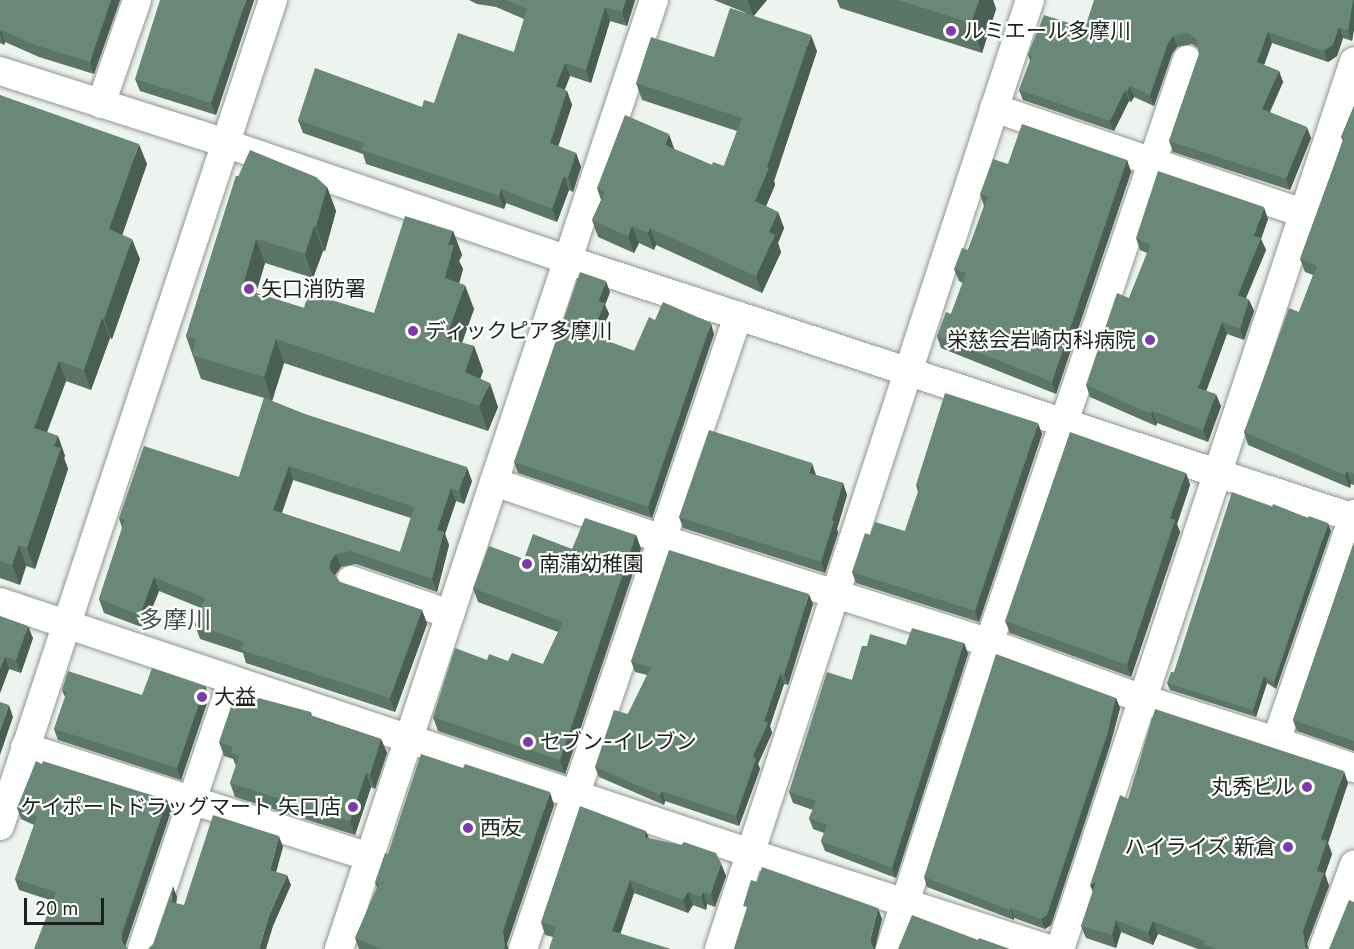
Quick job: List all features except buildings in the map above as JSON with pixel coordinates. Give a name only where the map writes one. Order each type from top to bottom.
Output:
[{"type":"street","points":[[101,104],[137,0]]},
{"type":"street","points":[[0,826],[273,0]]},
{"type":"street","points":[[339,949],[654,0]]},
{"type":"street","points":[[719,949],[1030,0]]},
{"type":"street","points":[[890,949],[989,643],[1187,60]]},
{"type":"street","points":[[1060,949],[1354,61]]},
{"type":"street","points":[[0,71],[224,143],[1064,425],[1354,517],[1276,741]]},
{"type":"street","points":[[994,108],[1303,213]]},
{"type":"street","points":[[523,949],[738,316]]},
{"type":"street","points":[[494,482],[662,539],[989,643],[1143,699],[1354,768]]},
{"type":"street","points":[[351,580],[450,614]]},
{"type":"street","points":[[0,602],[750,853],[1048,949]]},
{"type":"street","points":[[142,949],[232,681]]},
{"type":"street","points":[[25,747],[369,857]]},
{"type":"street","points":[[1323,949],[1354,865]]},
{"type":"place","name":"ルミエール多摩川","points":[[951,31]]},
{"type":"place","name":"矢口消防署","points":[[249,289]]},
{"type":"place","name":"ディックピア多摩川","points":[[413,331]]},
{"type":"place","name":"栄慈会岩崎内科病院","points":[[1150,340]]},
{"type":"place","name":"南蒲幼稚園","points":[[527,564]]},
{"type":"place","name":"大益","points":[[202,697]]},
{"type":"place","name":"セブン-イレブン","points":[[528,742]]},
{"type":"place","name":"丸秀ビル","points":[[1307,787]]},
{"type":"place","name":"ケイポートドラッグマート 矢口店","points":[[353,807]]},
{"type":"place","name":"西友","points":[[468,828]]},
{"type":"place","name":"ハイライズ 新倉","points":[[1288,847]]},
{"type":"district","name":"多摩川","points":[[175,620]]}]
